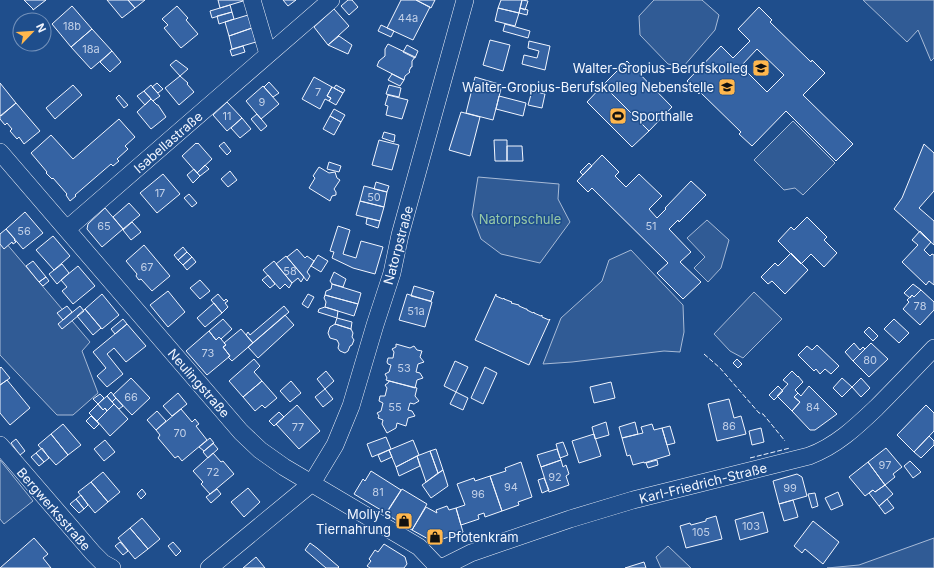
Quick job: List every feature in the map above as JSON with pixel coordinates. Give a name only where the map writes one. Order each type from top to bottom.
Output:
[{"type":"street","points":[[252,0],[268,54]]},
{"type":"street","name":"Isabellastraße","points":[[67,229],[331,0]]},
{"type":"street","name":"Natorpstraße","points":[[312,483],[335,445],[351,406],[392,273],[400,235],[465,0]]},
{"type":"street","name":"Neulingstraße","points":[[0,152],[241,432],[263,453],[419,547],[440,568]]},
{"type":"street","name":"Karl-Friedrich-Straße","points":[[440,568],[471,553],[570,519],[633,500],[809,456],[823,451],[855,428],[934,348]]},
{"type":"street","name":"Bergwerksstraße","points":[[0,445],[100,561],[112,568]]},
{"type":"street","points":[[209,568],[312,483]]},
{"type":"shaded area","points":[[654,0],[702,0],[719,15],[715,30],[683,67],[668,64],[640,35],[639,16]]},
{"type":"shaded area","points":[[863,0],[934,0],[934,58],[931,61],[918,30],[907,42]]},
{"type":"shaded area","points":[[793,121],[835,163],[803,195],[795,188],[784,190],[754,160]]},
{"type":"shaded area","name":"Natorpschule","points":[[478,177],[559,184],[558,199],[570,222],[540,263],[501,254],[481,239],[472,215]]},
{"type":"shaded area","points":[[707,220],[729,240],[721,268],[708,282],[694,268],[705,257],[687,238]]},
{"type":"shaded area","points":[[0,236],[90,342],[82,351],[98,393],[73,415],[57,415],[0,355]]},
{"type":"shaded area","points":[[631,250],[683,305],[684,332],[680,352],[664,351],[543,364],[561,318],[602,281],[609,260]]},
{"type":"shaded area","points":[[754,292],[782,319],[743,358],[730,351],[714,334]]},
{"type":"shaded area","points":[[0,460],[33,501],[4,524],[0,519]]},
{"type":"shaded area","points":[[934,538],[934,568],[827,568],[859,565]]},
{"type":"shaded area","points":[[668,546],[691,568],[661,568],[656,557]]},
{"type":"building","points":[[24,0],[46,0],[33,10]]},
{"type":"building","points":[[107,0],[128,0],[135,8],[122,18]]},
{"type":"building","points":[[128,0],[145,0],[135,8]]},
{"type":"building","points":[[218,0],[243,0],[243,1],[220,8]]},
{"type":"building","points":[[283,0],[296,0],[288,6]]},
{"type":"building","points":[[348,0],[352,0],[358,7],[349,15],[341,6]]},
{"type":"building","points":[[401,0],[416,0],[430,7],[413,40],[387,28]]},
{"type":"building","points":[[416,0],[435,0],[431,8]]},
{"type":"building","points":[[501,0],[522,0],[519,13],[498,8]]},
{"type":"building","points":[[522,0],[528,1],[525,10],[520,8]]},
{"type":"building","points":[[230,5],[232,12],[212,18],[210,11]]},
{"type":"building","points":[[72,6],[92,29],[71,47],[52,24]]},
{"type":"building","points":[[177,6],[188,18],[186,20],[198,34],[181,48],[164,28],[168,25],[162,19]]},
{"type":"building","name":"Walter-Gropius-Berufskolleg Nebenstelle","points":[[759,7],[772,20],[770,22],[811,62],[812,60],[825,73],[803,95],[853,144],[836,161],[786,111],[752,146],[739,134],[741,132],[700,92],[699,94],[687,81],[721,46],[733,58],[750,41],[738,29]],"holes":[[[757,49],[784,75],[767,92],[741,66]]]},
{"type":"building","points":[[498,8],[519,13],[515,26],[495,21]]},
{"type":"building","points":[[520,8],[528,10],[527,15],[519,13]]},
{"type":"building","points":[[334,9],[349,26],[328,45],[314,27]]},
{"type":"building","points":[[232,12],[234,19],[219,24],[217,16]]},
{"type":"building","points":[[248,15],[252,28],[229,36],[225,22]]},
{"type":"building","points":[[505,24],[530,31],[528,38],[503,31]]},
{"type":"building","points":[[381,25],[394,31],[391,37],[378,31]]},
{"type":"building","points":[[252,28],[256,42],[232,49],[229,36]]},
{"type":"building","points":[[92,29],[112,51],[91,69],[71,47]]},
{"type":"building","points":[[339,36],[352,45],[348,54],[328,45]]},
{"type":"building","points":[[490,40],[510,45],[503,71],[483,65]]},
{"type":"building","points":[[529,41],[550,46],[545,70],[522,64],[524,55],[537,58],[539,51],[528,48]]},
{"type":"building","points":[[388,44],[415,57],[412,61],[410,72],[405,76],[404,80],[377,66],[379,61],[385,56],[385,49]]},
{"type":"building","points":[[407,45],[418,51],[415,58],[403,52]]},
{"type":"building","points":[[243,46],[245,52],[232,56],[230,50]]},
{"type":"building","points":[[112,51],[121,62],[110,72],[100,62]]},
{"type":"building","points":[[176,60],[188,69],[180,76],[170,65]]},
{"type":"building","points":[[627,61],[672,107],[649,131],[603,85]]},
{"type":"building","points":[[392,74],[404,80],[400,86],[388,80]]},
{"type":"building","points":[[180,76],[188,83],[187,84],[194,92],[179,105],[165,88]]},
{"type":"building","points":[[314,77],[332,87],[327,96],[331,98],[329,101],[325,99],[320,109],[302,99]]},
{"type":"building","points":[[475,77],[502,85],[493,120],[466,113]]},
{"type":"building","points":[[269,82],[279,93],[273,97],[264,87]]},
{"type":"building","points":[[0,83],[16,103],[1,116],[0,115]]},
{"type":"building","points":[[157,83],[163,89],[158,93],[152,87]]},
{"type":"building","points":[[73,85],[82,95],[55,119],[46,108]]},
{"type":"building","points":[[151,85],[160,96],[153,101],[144,91]]},
{"type":"building","points":[[336,85],[345,90],[343,93],[334,88]]},
{"type":"building","points":[[389,85],[401,88],[399,97],[386,94]]},
{"type":"building","name":"Sporthalle","points":[[603,85],[649,131],[632,147],[587,102]]},
{"type":"building","points":[[263,86],[279,104],[261,119],[246,101]]},
{"type":"building","points":[[332,87],[343,93],[336,105],[329,101],[331,98],[327,96]]},
{"type":"building","points":[[144,91],[151,99],[145,105],[137,96]]},
{"type":"building","points":[[532,91],[545,94],[542,108],[528,105]]},
{"type":"building","points":[[119,95],[128,105],[124,108],[116,98]]},
{"type":"building","points":[[388,95],[408,100],[402,119],[386,115],[388,106],[385,105]]},
{"type":"building","points":[[499,96],[526,103],[523,116],[496,109]]},
{"type":"building","points":[[151,99],[158,105],[166,117],[151,129],[137,112]]},
{"type":"building","points":[[227,102],[242,118],[227,131],[213,115]]},
{"type":"building","points":[[16,103],[40,131],[24,144],[19,137],[17,139],[10,131],[12,129],[7,123],[5,125],[0,119],[0,116]]},
{"type":"building","points":[[334,109],[345,115],[341,122],[330,116]]},
{"type":"building","points":[[461,112],[480,117],[470,156],[449,150]]},
{"type":"building","points":[[257,114],[267,126],[261,131],[251,119]]},
{"type":"building","points":[[330,116],[341,122],[334,135],[323,129]]},
{"type":"building","points":[[242,118],[251,129],[240,138],[231,128]]},
{"type":"building","points":[[119,119],[135,137],[125,146],[128,149],[117,159],[119,161],[113,166],[111,164],[70,201],[66,195],[67,194],[53,178],[52,179],[46,173],[47,172],[31,153],[51,135],[73,159]]},
{"type":"building","points":[[384,132],[395,135],[394,142],[382,138]]},
{"type":"building","points":[[379,140],[399,145],[392,170],[372,165]]},
{"type":"building","points":[[494,140],[507,140],[507,161],[495,161]]},
{"type":"building","points":[[224,142],[231,151],[227,155],[219,146]]},
{"type":"building","points":[[196,143],[198,143],[212,159],[197,173],[182,156]]},
{"type":"building","points":[[924,144],[934,153],[934,191],[919,208],[934,221],[934,245],[894,209],[902,198]]},
{"type":"building","points":[[507,146],[522,146],[523,161],[507,161]]},
{"type":"building","name":"Natorpschule","points":[[602,155],[619,172],[615,176],[626,187],[639,174],[662,196],[649,209],[657,218],[691,181],[706,195],[679,222],[678,220],[669,229],[691,252],[680,262],[701,282],[683,299],[657,273],[668,263],[592,188],[588,192],[577,181]]},
{"type":"building","points":[[329,162],[341,166],[339,172],[327,169]]},
{"type":"building","points":[[589,163],[592,166],[583,175],[580,172]]},
{"type":"building","points":[[205,165],[209,169],[200,176],[197,173]]},
{"type":"building","points":[[319,167],[329,173],[335,172],[337,178],[340,180],[334,189],[336,195],[332,196],[330,201],[309,188],[315,178],[313,176]]},
{"type":"building","points":[[194,169],[200,176],[193,183],[187,175]]},
{"type":"building","points":[[230,171],[237,180],[228,187],[221,179]]},
{"type":"building","points":[[163,174],[180,194],[157,213],[140,193]]},
{"type":"building","points":[[376,182],[389,186],[387,192],[374,189]]},
{"type":"building","points":[[364,186],[387,192],[384,207],[360,201]]},
{"type":"building","points":[[189,194],[197,203],[192,207],[184,198]]},
{"type":"building","points":[[360,201],[384,207],[380,221],[356,215]]},
{"type":"building","points":[[129,203],[140,215],[123,229],[113,217]]},
{"type":"building","points":[[105,208],[123,229],[102,247],[87,229],[88,224]]},
{"type":"building","points":[[25,212],[43,233],[23,249],[6,229]]},
{"type":"building","points":[[807,217],[827,237],[824,240],[837,253],[824,267],[811,254],[801,264],[778,241],[791,227],[794,230]]},
{"type":"building","points":[[367,218],[380,221],[378,228],[366,224]]},
{"type":"building","points":[[132,222],[141,232],[131,240],[123,230]]},
{"type":"building","points":[[338,226],[350,230],[343,254],[356,258],[361,241],[383,247],[375,274],[353,268],[332,258],[334,252],[330,251]]},
{"type":"building","points":[[6,229],[16,242],[13,244],[12,242],[4,249],[0,244],[0,234]]},
{"type":"building","points":[[920,231],[931,242],[924,250],[930,256],[932,254],[934,255],[934,285],[929,281],[926,285],[902,262],[918,245],[912,240]]},
{"type":"building","points":[[53,236],[70,256],[54,270],[36,250]]},
{"type":"building","points":[[144,245],[170,276],[152,291],[141,279],[139,280],[136,276],[137,274],[126,261]]},
{"type":"building","points":[[183,247],[187,252],[178,260],[174,255]]},
{"type":"building","points":[[297,249],[305,258],[307,256],[314,261],[307,272],[310,276],[307,281],[287,257]]},
{"type":"building","points":[[187,252],[192,257],[183,265],[178,260]]},
{"type":"building","points":[[791,253],[808,270],[785,294],[772,281],[768,284],[761,277],[775,263],[778,266]]},
{"type":"building","points":[[318,255],[328,261],[321,272],[311,266]]},
{"type":"building","points":[[286,256],[304,277],[301,282],[298,278],[292,283],[276,264]]},
{"type":"building","points":[[192,257],[196,262],[187,270],[183,265]]},
{"type":"building","points":[[33,261],[46,277],[39,282],[26,266]]},
{"type":"building","points":[[274,261],[292,283],[289,288],[285,284],[280,289],[263,270]]},
{"type":"building","points":[[62,264],[69,273],[57,284],[49,274]]},
{"type":"building","points":[[78,266],[95,286],[73,304],[62,291],[67,287],[61,280]]},
{"type":"building","points":[[334,272],[346,279],[343,287],[332,284],[330,281]]},
{"type":"building","points":[[268,275],[275,284],[270,288],[262,280]]},
{"type":"building","points":[[46,277],[49,281],[43,286],[39,282]]},
{"type":"building","points":[[200,280],[210,291],[200,299],[190,288]]},
{"type":"building","points":[[332,284],[361,293],[358,304],[325,295],[326,291],[331,289]]},
{"type":"building","points":[[913,284],[921,290],[914,297],[912,295],[910,298],[904,293]]},
{"type":"building","points":[[414,286],[434,292],[431,301],[411,296]]},
{"type":"building","points":[[921,290],[934,302],[934,310],[920,325],[903,309],[909,302],[907,300],[912,295],[914,297]]},
{"type":"building","points":[[168,291],[185,312],[168,327],[150,305]]},
{"type":"building","points":[[102,294],[119,315],[102,329],[85,309]]},
{"type":"building","points":[[218,294],[224,301],[226,299],[228,301],[225,303],[228,307],[222,313],[211,300]]},
{"type":"building","points":[[308,294],[314,297],[308,308],[302,304]]},
{"type":"building","points":[[407,294],[432,302],[425,327],[399,320]]},
{"type":"building","points":[[496,294],[496,296],[503,299],[504,298],[512,302],[511,303],[519,305],[533,313],[542,315],[542,317],[549,320],[550,319],[529,365],[475,340]]},
{"type":"building","points":[[325,295],[358,304],[354,316],[325,307]]},
{"type":"building","points":[[214,303],[222,313],[205,327],[197,318]]},
{"type":"building","points":[[67,306],[72,312],[63,320],[57,313]]},
{"type":"building","points":[[80,306],[84,311],[62,329],[58,324]]},
{"type":"building","points":[[284,306],[289,312],[253,343],[246,335],[248,332],[250,335]]},
{"type":"building","points":[[325,307],[338,311],[337,318],[318,312],[319,309]]},
{"type":"building","points":[[85,309],[101,328],[93,335],[77,316]]},
{"type":"building","points":[[285,315],[294,325],[258,358],[248,347]]},
{"type":"building","points":[[337,318],[352,322],[351,329],[335,324]]},
{"type":"building","points":[[123,319],[127,324],[115,334],[111,329]]},
{"type":"building","points":[[223,319],[232,329],[221,339],[219,337],[216,340],[209,331]]},
{"type":"building","points":[[894,319],[909,333],[899,343],[884,329]]},
{"type":"building","points":[[127,324],[146,346],[126,362],[114,348],[107,354],[123,374],[107,387],[97,376],[106,368],[93,352]]},
{"type":"building","points":[[335,324],[351,329],[353,333],[352,337],[354,340],[352,345],[345,353],[340,351],[337,340],[330,338],[328,333],[330,327]]},
{"type":"building","points":[[869,327],[878,336],[873,341],[864,332]]},
{"type":"building","points":[[241,329],[253,343],[232,361],[228,357],[230,356],[223,347],[226,345],[224,343]]},
{"type":"building","points":[[209,331],[216,340],[219,337],[221,339],[226,345],[223,347],[230,356],[207,375],[186,351]]},
{"type":"building","points":[[854,343],[860,350],[863,347],[865,349],[853,361],[845,352]]},
{"type":"building","points":[[871,343],[888,359],[869,377],[853,361]]},
{"type":"building","points":[[396,344],[410,348],[414,346],[417,350],[422,351],[420,357],[424,362],[418,364],[416,372],[420,373],[423,378],[417,380],[415,388],[386,380],[387,378],[385,374],[389,372],[391,365],[387,362],[388,358],[393,358],[394,352],[392,349],[396,347]]},
{"type":"building","points":[[817,345],[839,366],[831,374],[825,369],[820,374],[816,369],[814,371],[798,355],[807,346],[812,350]]},
{"type":"building","points":[[254,359],[260,366],[254,372],[262,381],[243,397],[229,381]]},
{"type":"building","points":[[737,359],[742,364],[738,368],[733,363]]},
{"type":"building","points":[[455,361],[468,367],[456,392],[444,386]]},
{"type":"building","points":[[1,367],[10,378],[0,385],[0,368]]},
{"type":"building","points":[[485,367],[497,373],[483,404],[471,398]]},
{"type":"building","points":[[326,371],[334,381],[325,389],[317,379]]},
{"type":"building","points":[[792,371],[803,382],[795,390],[798,393],[794,397],[800,402],[792,411],[777,396],[788,384],[783,380]]},
{"type":"building","points":[[131,378],[150,398],[132,415],[113,395]]},
{"type":"building","points":[[842,378],[852,387],[842,397],[833,388]]},
{"type":"building","points":[[861,378],[870,388],[861,397],[852,387]]},
{"type":"building","points":[[7,380],[30,408],[10,425],[0,413],[0,385]]},
{"type":"building","points":[[262,381],[277,398],[265,408],[262,405],[255,411],[243,397]]},
{"type":"building","points":[[291,381],[301,393],[290,402],[280,391]]},
{"type":"building","points":[[389,381],[417,388],[415,396],[419,401],[414,404],[410,403],[408,410],[412,411],[415,416],[408,418],[406,426],[397,423],[396,428],[387,433],[382,424],[383,420],[378,418],[379,416],[377,413],[381,411],[383,403],[379,401],[380,396],[385,396],[387,388],[385,385]]},
{"type":"building","points":[[611,382],[615,398],[594,403],[590,387]]},
{"type":"building","points":[[778,386],[783,391],[774,400],[769,395]]},
{"type":"building","points":[[809,386],[837,414],[815,430],[810,430],[792,411],[800,402],[794,397],[798,393],[801,396]]},
{"type":"building","points":[[325,389],[333,399],[323,407],[315,397]]},
{"type":"building","points":[[111,392],[116,398],[112,402],[107,396]]},
{"type":"building","points":[[456,392],[468,398],[463,410],[450,404]]},
{"type":"building","points":[[178,393],[187,404],[172,416],[163,406]]},
{"type":"building","points":[[100,394],[104,398],[98,404],[93,399]]},
{"type":"building","points":[[107,396],[114,404],[107,411],[105,408],[103,410],[98,404]]},
{"type":"building","points":[[116,398],[123,406],[119,409],[112,402]]},
{"type":"building","points":[[729,399],[734,418],[741,416],[746,434],[717,441],[708,404]]},
{"type":"building","points":[[98,404],[103,410],[105,408],[107,411],[97,421],[89,413]]},
{"type":"building","points":[[114,404],[128,419],[110,436],[97,421]]},
{"type":"building","points":[[297,405],[320,431],[299,449],[276,424]]},
{"type":"building","points":[[926,405],[934,413],[934,431],[914,452],[897,435]]},
{"type":"building","points":[[181,409],[192,422],[195,419],[199,424],[196,426],[207,440],[182,461],[178,456],[175,458],[158,438],[160,435],[156,430]]},
{"type":"building","points":[[157,411],[166,421],[156,430],[147,420]]},
{"type":"building","points":[[279,412],[284,417],[274,426],[269,421]]},
{"type":"building","points":[[91,416],[99,424],[94,429],[86,421]]},
{"type":"building","points":[[606,422],[609,435],[595,439],[592,427]]},
{"type":"building","points":[[635,422],[638,434],[622,438],[619,427]]},
{"type":"building","points":[[63,424],[81,445],[68,455],[51,434]]},
{"type":"building","points":[[652,424],[654,430],[662,428],[670,455],[633,465],[630,455],[627,456],[622,438],[643,433],[641,427]]},
{"type":"building","points":[[670,426],[675,443],[667,445],[662,428]]},
{"type":"building","points":[[761,428],[764,442],[752,445],[749,431]]},
{"type":"building","points":[[51,434],[68,455],[56,465],[38,445]]},
{"type":"building","points":[[594,434],[601,456],[579,463],[572,441]]},
{"type":"building","points":[[929,436],[934,441],[934,445],[921,458],[914,452]]},
{"type":"building","points":[[386,437],[391,449],[372,457],[367,444]]},
{"type":"building","points":[[210,438],[214,443],[204,451],[199,447]]},
{"type":"building","points":[[16,439],[25,451],[20,455],[11,443]]},
{"type":"building","points":[[105,440],[115,452],[104,461],[94,449]]},
{"type":"building","points":[[413,440],[419,455],[396,467],[389,450]]},
{"type":"building","points":[[563,442],[568,455],[560,458],[556,444]]},
{"type":"building","points":[[213,443],[218,449],[208,458],[203,452]]},
{"type":"building","points":[[42,448],[49,458],[44,462],[36,453]]},
{"type":"building","points":[[886,448],[902,467],[893,474],[895,477],[885,485],[868,462]]},
{"type":"building","points":[[436,449],[443,470],[438,473],[430,451]]},
{"type":"building","points":[[557,449],[561,460],[541,467],[537,455]]},
{"type":"building","points":[[389,450],[392,457],[381,462],[378,455]]},
{"type":"building","points":[[430,451],[438,473],[426,482],[417,456]]},
{"type":"building","points":[[36,453],[44,462],[39,466],[31,457]]},
{"type":"building","points":[[213,453],[221,462],[223,461],[234,474],[210,494],[201,484],[203,482],[193,471]]},
{"type":"building","points":[[417,456],[420,466],[399,476],[396,467]]},
{"type":"building","points":[[561,460],[563,467],[566,465],[569,474],[566,476],[569,485],[549,492],[541,467]]},
{"type":"building","points":[[657,460],[658,465],[648,468],[646,463]]},
{"type":"building","points":[[910,461],[921,472],[913,478],[904,466]]},
{"type":"building","points":[[521,462],[532,497],[518,502],[519,505],[502,511],[490,476],[506,471],[505,468]]},
{"type":"building","points":[[868,462],[885,485],[875,492],[873,490],[865,496],[849,477]]},
{"type":"building","points":[[443,470],[448,486],[431,498],[422,485]]},
{"type":"building","points":[[371,471],[401,490],[386,513],[354,494],[363,479],[365,481]]},
{"type":"building","points":[[103,472],[120,492],[108,502],[91,482]]},
{"type":"building","points":[[797,474],[802,477],[807,496],[779,504],[773,481]]},
{"type":"building","points":[[490,476],[502,511],[485,517],[484,513],[478,515],[479,519],[461,525],[456,508],[465,505],[457,484],[474,478],[475,481]]},
{"type":"building","points":[[544,478],[549,490],[542,493],[538,480]]},
{"type":"building","points":[[91,482],[108,502],[95,513],[78,492]]},
{"type":"building","points":[[885,485],[893,494],[879,506],[869,493],[873,490],[875,492]]},
{"type":"building","points":[[248,488],[260,502],[244,517],[231,502]]},
{"type":"building","points":[[142,489],[146,494],[141,499],[137,494]]},
{"type":"building","points":[[217,489],[221,494],[211,503],[206,497]]},
{"type":"building","points":[[402,489],[427,504],[412,530],[386,514]]},
{"type":"building","points":[[838,492],[843,505],[831,510],[825,498]]},
{"type":"building","points":[[815,493],[818,506],[812,508],[808,494]]},
{"type":"building","points":[[81,495],[88,505],[84,509],[76,499]]},
{"type":"building","points":[[76,499],[84,509],[79,513],[70,504]]},
{"type":"building","points":[[887,499],[894,508],[885,514],[879,506]]},
{"type":"building","points":[[793,500],[798,517],[784,521],[779,504]]},
{"type":"building","points":[[447,506],[449,510],[456,508],[463,532],[437,541],[430,540],[412,530],[426,507],[437,513],[436,510]]},
{"type":"building","points":[[763,512],[768,532],[740,540],[735,520]]},
{"type":"building","points":[[716,516],[722,539],[686,548],[680,526],[706,521],[706,519]]},
{"type":"building","points":[[142,518],[160,539],[148,549],[130,528]]},
{"type":"building","points":[[813,521],[839,542],[823,564],[805,549],[802,553],[794,546]]},
{"type":"building","points":[[130,528],[148,549],[135,559],[118,538]]},
{"type":"building","points":[[34,538],[48,554],[43,558],[51,568],[0,568]]},
{"type":"building","points":[[120,542],[128,551],[123,555],[115,546]]},
{"type":"building","points":[[173,542],[181,551],[176,556],[168,546]]},
{"type":"building","points":[[310,543],[339,567],[326,568],[305,550]]},
{"type":"building","points":[[384,544],[405,557],[407,564],[404,568],[370,568],[367,566],[371,561],[369,559],[375,550],[378,552]]},
{"type":"building","points":[[256,557],[265,568],[243,568]]},
{"type":"building","points":[[644,562],[646,568],[625,568]]},
{"type":"fence","points":[[704,354],[720,368],[759,413],[763,414],[785,441]]},
{"type":"fence","points":[[750,458],[790,448]]},
{"type":"place","name":"Walter-Gropius-Berufskolleg","points":[[761,68]]},
{"type":"place","name":"Walter-Gropius-Berufskolleg Nebenstelle","points":[[727,87]]},
{"type":"place","name":"Sporthalle","points":[[618,116]]},
{"type":"place","name":"Molly's Tiernahrung","points":[[404,521]]},
{"type":"place","name":"Pfotenkram","points":[[435,537]]}]
